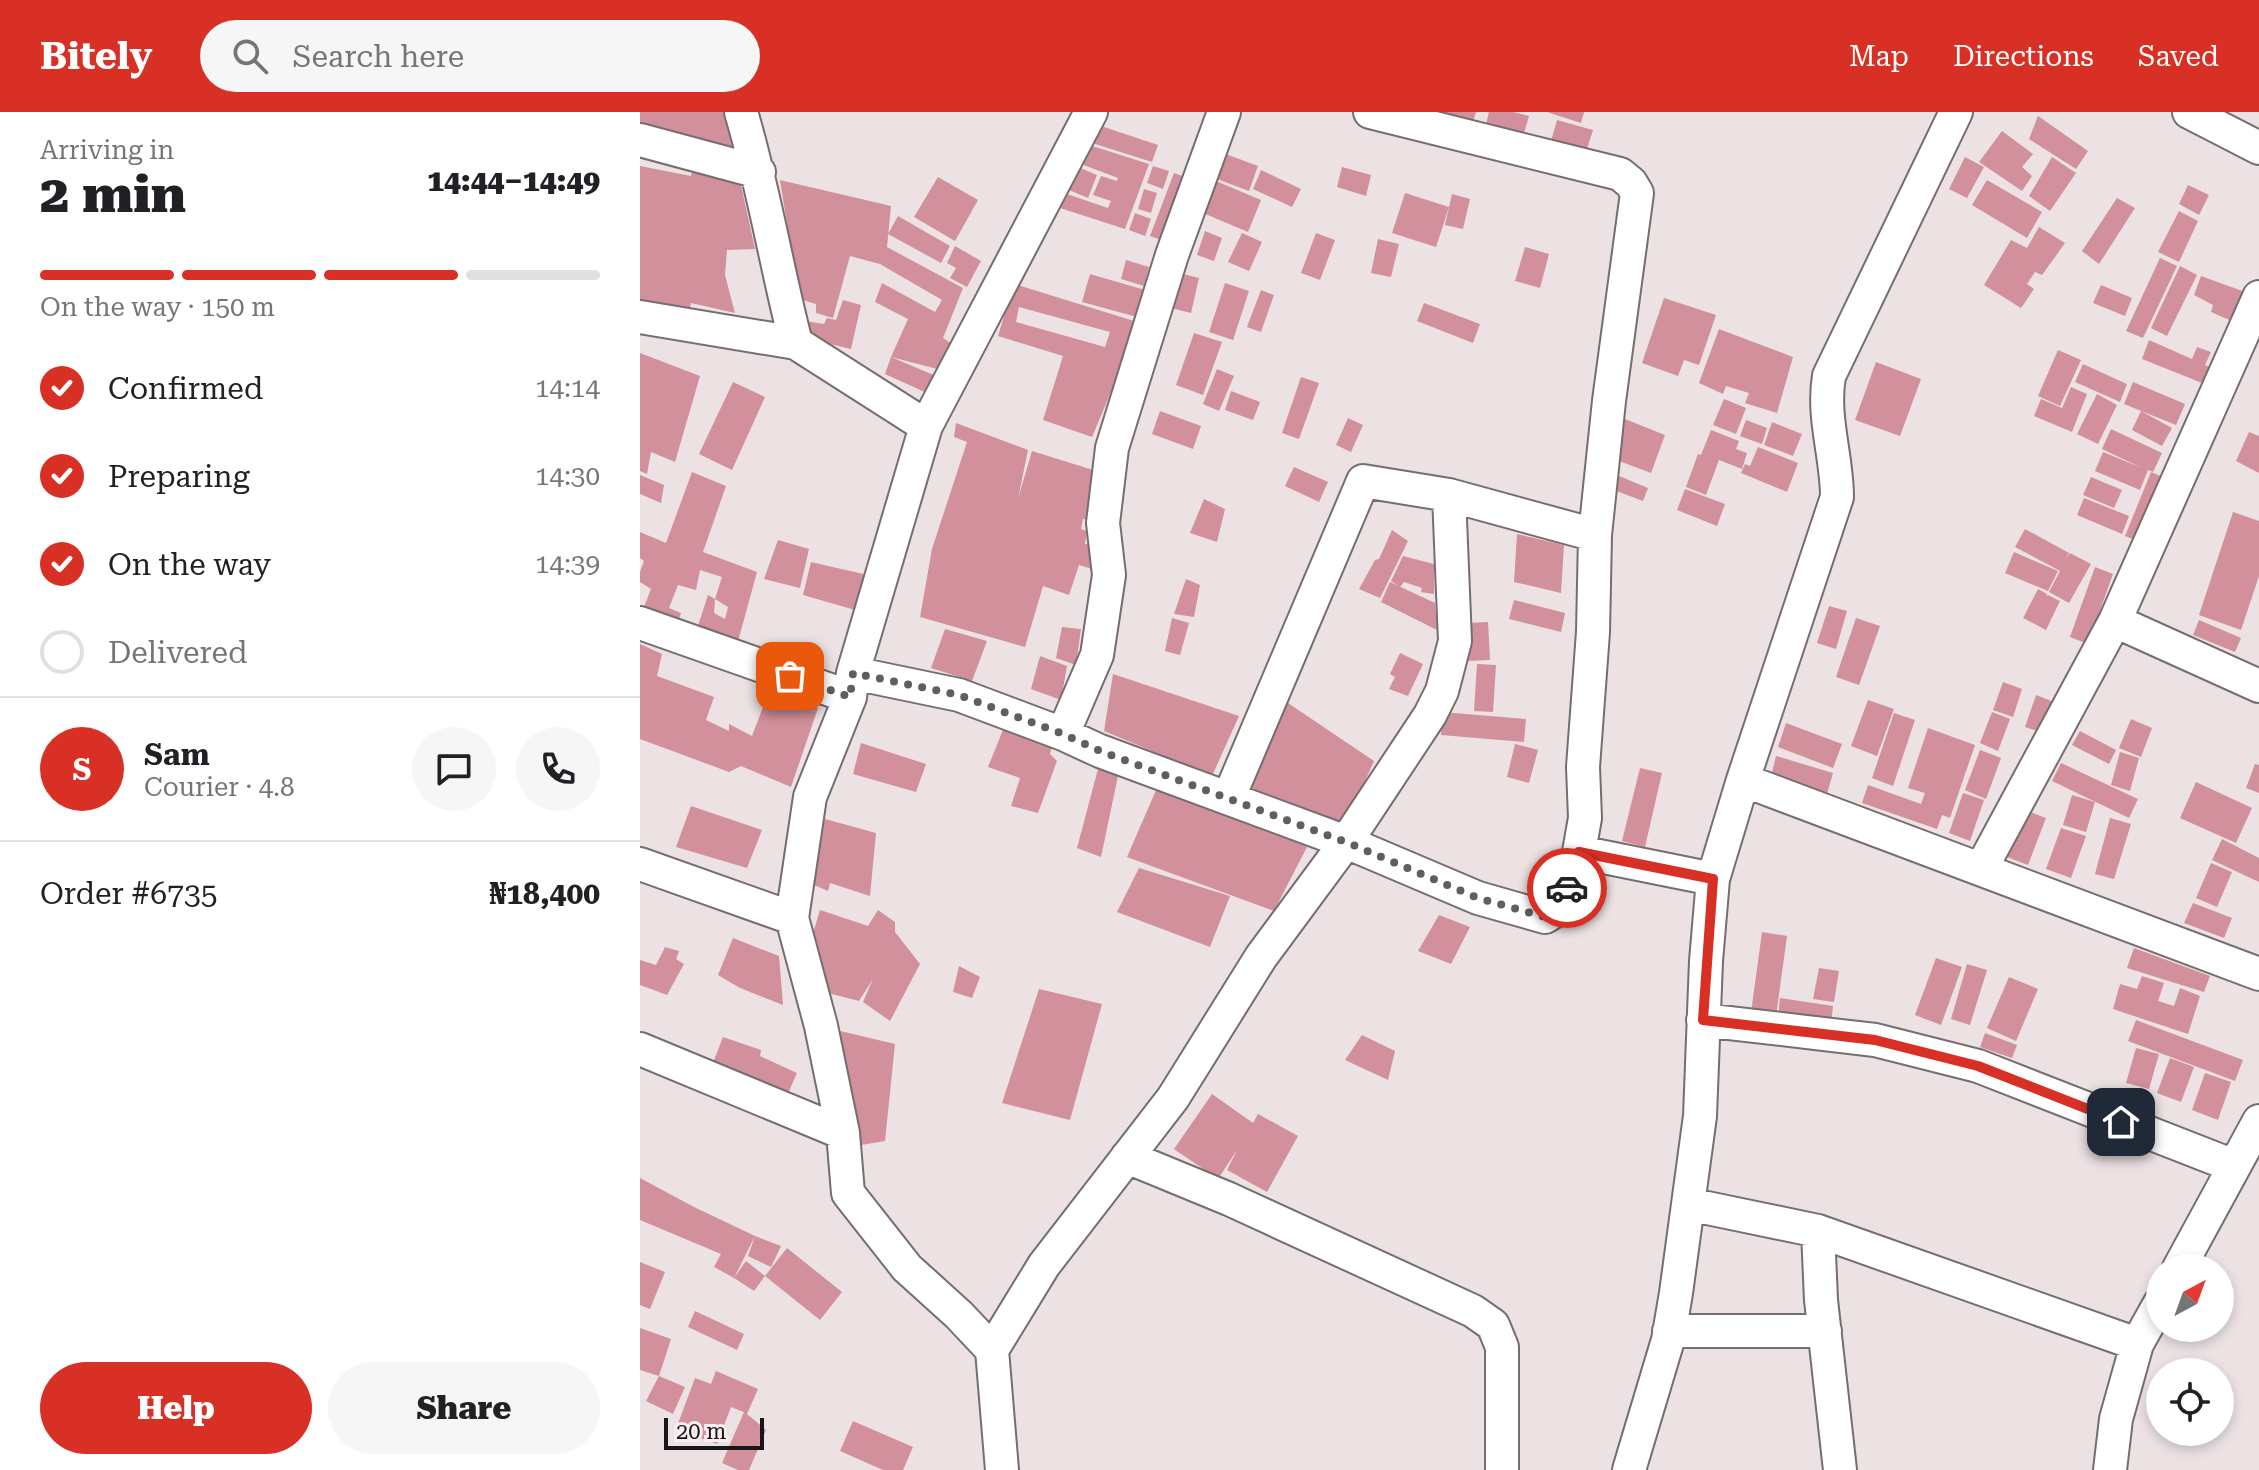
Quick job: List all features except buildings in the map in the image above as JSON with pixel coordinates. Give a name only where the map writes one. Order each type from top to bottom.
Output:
[{"type":"street","points":[[741,112],[759,172],[796,343]]},
{"type":"street","points":[[992,1350],[907,1268],[848,1193],[843,1133],[821,1026],[792,918],[810,797],[852,685],[926,426],[1091,112]]},
{"type":"street","points":[[1063,734],[1097,655],[1109,575],[1103,523],[1112,448],[1172,255],[1224,112]]},
{"type":"street","points":[[640,623],[852,685],[959,695],[1346,842],[1478,898],[1545,917],[1556,910],[1566,892],[1579,852],[1585,818],[1583,767],[1593,632],[1595,535],[1609,401],[1637,193],[1620,174],[1370,112]]},
{"type":"street","points":[[1629,1470],[1669,1331],[1688,1204],[1700,1116],[1713,879],[1837,497],[1837,478],[1826,414],[1829,376],[1956,112]]},
{"type":"street","points":[[2189,112],[2259,148]]},
{"type":"street","points":[[640,140],[759,172]]},
{"type":"street","points":[[1981,869],[2115,621],[2259,297]]},
{"type":"street","points":[[640,317],[796,343],[926,426]]},
{"type":"street","points":[[1229,797],[1363,481],[1449,495],[1595,535]]},
{"type":"street","points":[[1002,1470],[992,1350],[1044,1265],[1173,1098],[1261,957],[1346,842],[1430,715],[1442,691],[1455,641],[1449,495]]},
{"type":"street","points":[[2115,621],[2259,686]]},
{"type":"street","points":[[1743,780],[2259,974]]},
{"type":"street","points":[[1579,852],[1713,879]]},
{"type":"street","points":[[640,864],[792,918]]},
{"type":"street","points":[[1703,1020],[1875,1040],[1978,1066],[2234,1166]]},
{"type":"street","points":[[640,1049],[843,1133]]},
{"type":"street","points":[[2187,1254],[2259,1121]]},
{"type":"street","points":[[1127,1157],[1257,1212],[1473,1311],[1493,1325],[1502,1347],[1502,1470]]},
{"type":"street","points":[[1688,1204],[1818,1231],[2137,1344]]},
{"type":"street","points":[[1818,1231],[1840,1470]]},
{"type":"street","points":[[2110,1470],[2116,1419],[2137,1344],[2146,1328]]},
{"type":"street","points":[[1669,1331],[1825,1331]]},
{"type":"way so far","points":[[790,676],[850,697],[853,673],[959,695],[1346,842],[1478,898],[1545,917],[1556,910],[1567,888]]},
{"type":"route","points":[[1567,888],[1579,852],[1713,879],[1703,1020],[1875,1040],[1978,1066],[2121,1122]]}]
